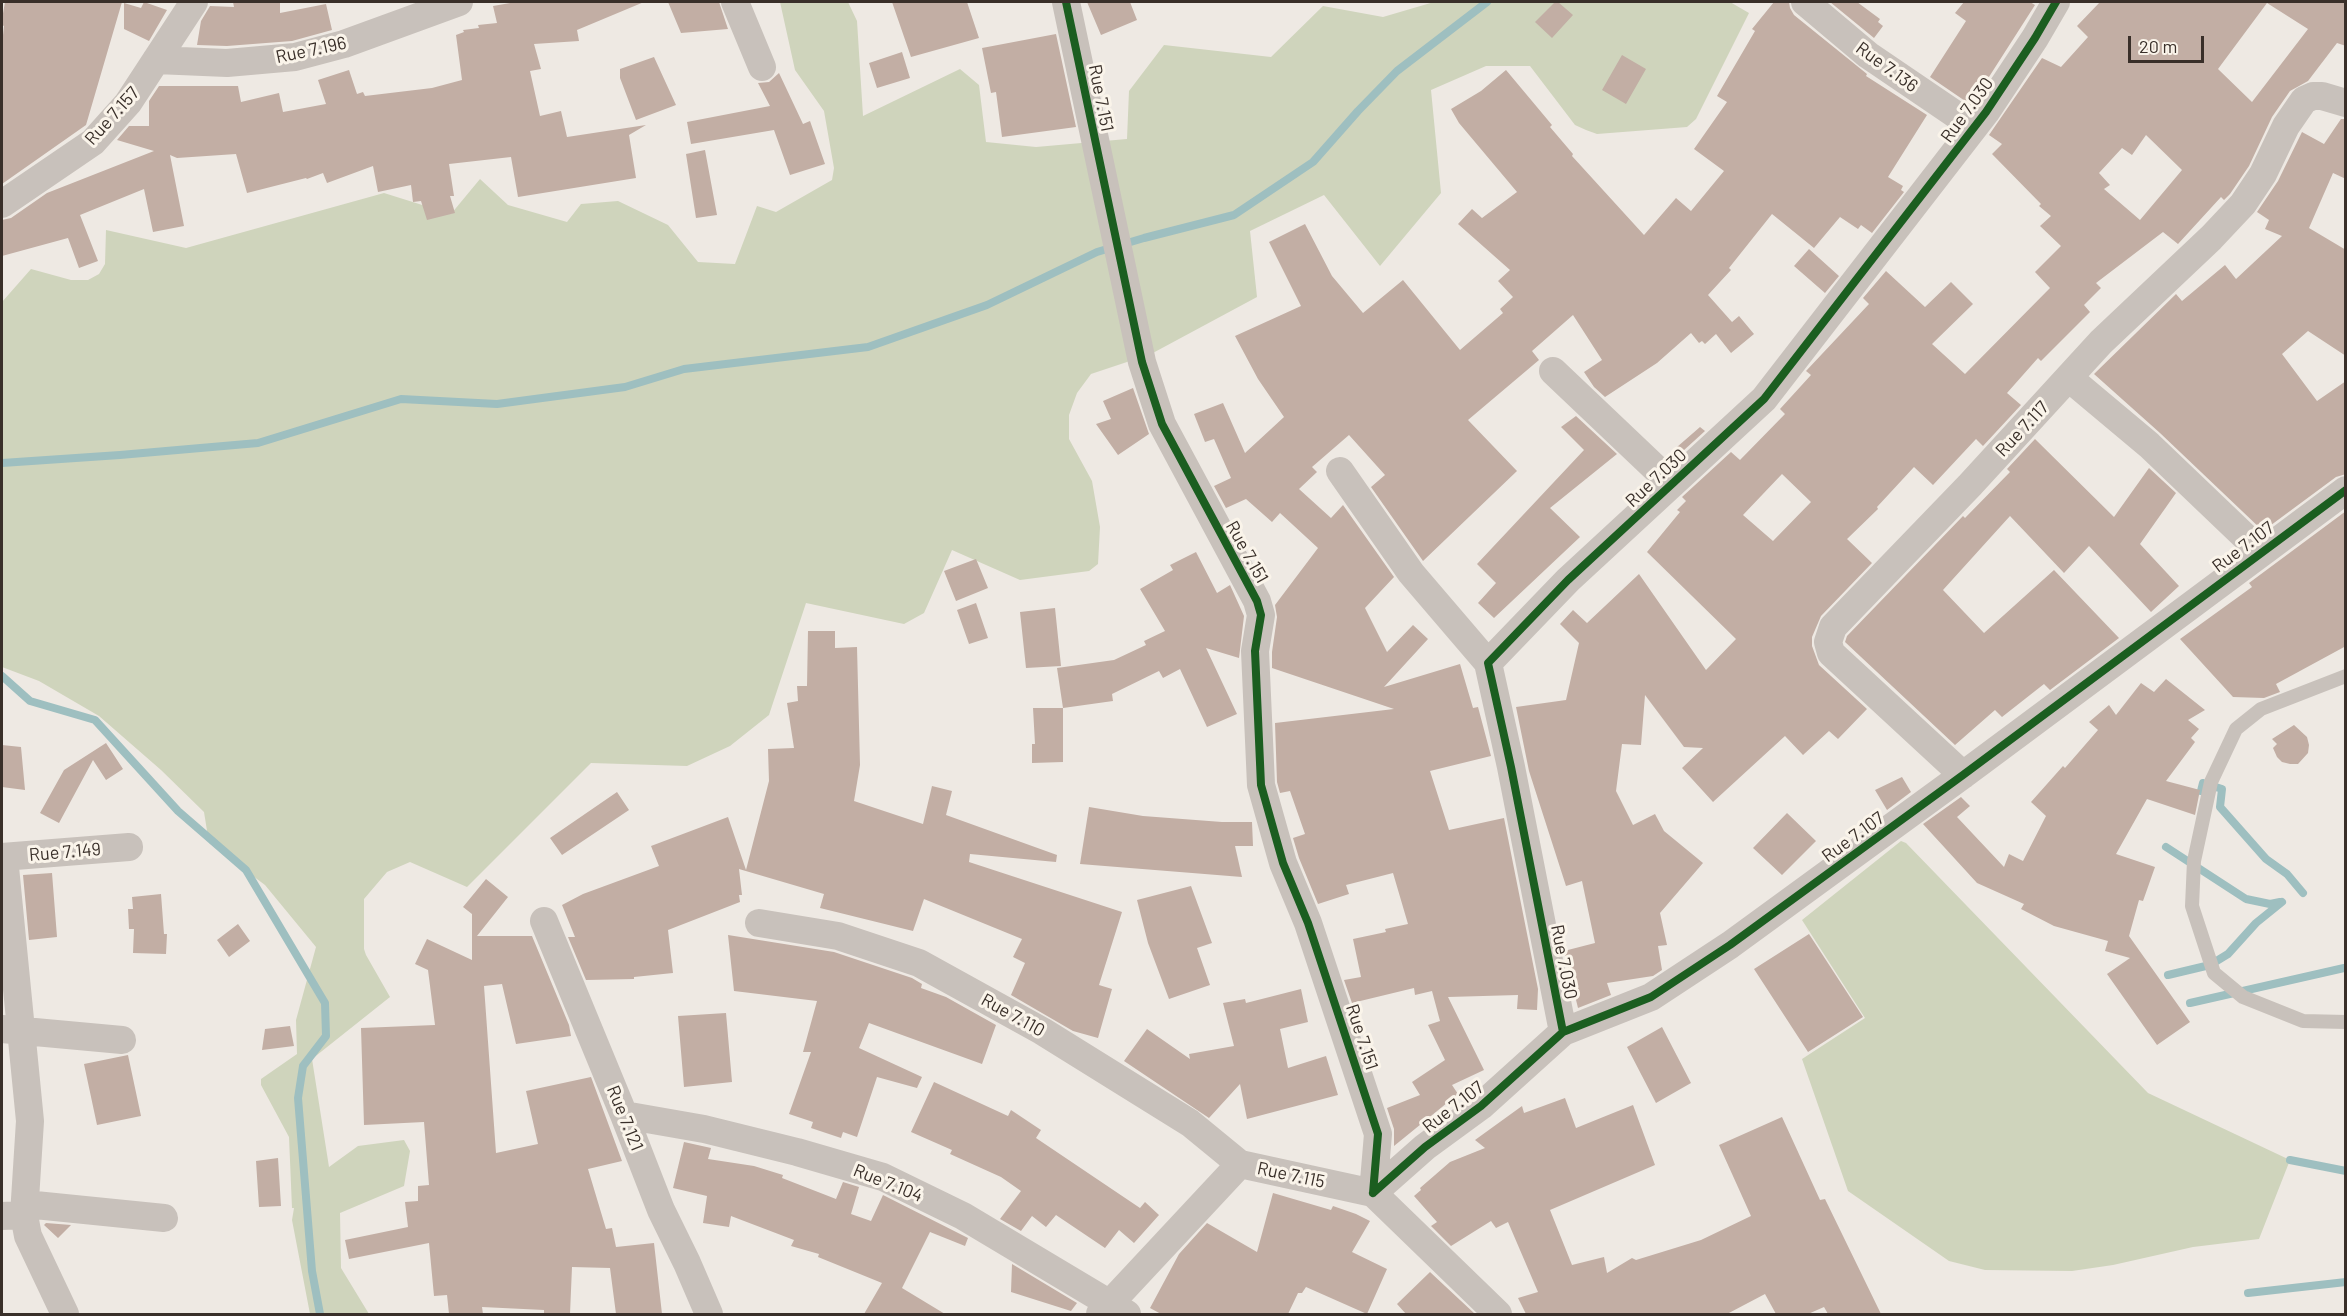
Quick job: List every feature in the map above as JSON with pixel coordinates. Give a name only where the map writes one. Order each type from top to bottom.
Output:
[{"type":"street","name":"Rue 7.196","points":[[156,60],[227,63],[295,57],[344,44],[459,2]]},
{"type":"street","points":[[735,2],[762,67]]},
{"type":"street","name":"Rue 7.151","points":[[1066,2],[1142,362],[1162,424],[1257,602],[1261,615],[1255,651],[1261,785],[1283,863],[1308,923],[1378,1134],[1373,1192]]},
{"type":"street","name":"Rue 7.136","points":[[1805,2],[1868,55],[1974,128]]},
{"type":"street","name":"Rue 7.030","points":[[1563,1032],[1511,767],[1488,663],[1568,580],[1764,399],[1974,128],[2035,38],[2056,2]]},
{"type":"street","name":"Rue 7.157","points":[[2,204],[93,141],[128,103],[156,60],[186,3]]},
{"type":"street","name":"Rue 7.117","points":[[1963,775],[1831,653],[1828,642],[1833,627],[1970,485],[2102,342],[2211,238],[2243,204],[2263,174],[2286,126],[2304,100],[2313,96],[2322,96],[2346,103]]},
{"type":"street","points":[[1553,371],[1672,484]]},
{"type":"street","points":[[2069,378],[2149,445],[2261,552]]},
{"type":"street","points":[[1340,471],[1411,573],[1488,663]]},
{"type":"street","name":"Rue 7.107","points":[[1373,1192],[1425,1147],[1481,1106],[1563,1032],[1651,997],[1730,945],[2346,490]]},
{"type":"street","name":"Rue 7.149","points":[[2,857],[129,847]]},
{"type":"street","points":[[2,857],[11,1029],[30,1121],[17,1212],[65,1314]]},
{"type":"street","name":"Rue 7.121","points":[[544,921],[661,1210],[709,1314]]},
{"type":"street","name":"Rue 7.110","points":[[759,923],[838,936],[919,963],[1042,1031],[1191,1124],[1240,1164]]},
{"type":"street","points":[[11,1029],[122,1040]]},
{"type":"street","name":"Rue 7.104","points":[[624,1114],[704,1129],[797,1152],[883,1178],[963,1216],[1112,1310]]},
{"type":"street","name":"Rue 7.115","points":[[1112,1310],[1240,1164],[1373,1192]]},
{"type":"street","points":[[1373,1192],[1498,1314]]},
{"type":"street","points":[[17,1212],[164,1218]]},
{"type":"lane","points":[[2346,676],[2261,709],[2236,729],[2211,782],[2194,861],[2192,906],[2214,973],[2243,997],[2303,1022],[2346,1022]]},
{"type":"green space","points":[[780,2],[848,2],[857,21],[863,116],[960,69],[979,85],[986,142],[1036,147],[1127,139],[1129,91],[1164,45],[1271,57],[1323,6],[1383,17],[1434,2],[1730,2],[1749,13],[1696,119],[1687,127],[1597,134],[1586,130],[1575,125],[1530,66],[1486,66],[1431,90],[1441,193],[1380,266],[1324,195],[1250,231],[1257,297],[1151,354],[1091,374],[1077,393],[1069,415],[1069,439],[1092,481],[1100,527],[1098,564],[1089,571],[1020,580],[952,550],[924,613],[904,624],[806,603],[769,715],[730,746],[687,766],[591,763],[467,887],[410,862],[387,872],[364,899],[364,949],[390,997],[312,1059],[329,1167],[358,1146],[404,1140],[410,1151],[404,1186],[340,1213],[341,1268],[369,1314],[310,1314],[292,1220],[294,1208],[292,1208],[289,1137],[261,1085],[261,1079],[297,1054],[296,1020],[316,947],[265,885],[209,843],[204,812],[161,770],[99,716],[39,681],[2,667],[2,302],[31,269],[71,280],[88,280],[99,274],[105,264],[106,230],[186,248],[384,193],[451,214],[480,179],[508,205],[567,222],[581,204],[618,201],[668,225],[698,262],[735,264],[757,206],[776,212],[832,180],[834,168],[824,111],[795,70]]},
{"type":"green space","points":[[1901,841],[1906,843],[2148,1093],[2290,1160],[2259,1239],[2193,1247],[2113,1265],[2072,1271],[1985,1270],[1949,1261],[1848,1191],[1802,1059],[1865,1018],[1802,920]]},
{"type":"building","points":[[5,2],[122,2],[86,125],[2,184],[4,26],[2,19]]},
{"type":"building","points":[[144,2],[167,10],[149,41],[124,29],[124,3],[141,8]]},
{"type":"building","points":[[233,2],[280,2],[280,13],[326,4],[332,30],[292,41],[227,46],[197,45],[201,21],[210,6],[234,7]]},
{"type":"building","points":[[516,2],[644,2],[577,30],[579,41],[534,44],[541,69],[530,71],[540,116],[561,111],[567,137],[646,125],[629,135],[636,178],[518,197],[511,157],[449,164],[454,196],[450,196],[455,213],[427,220],[421,201],[413,202],[411,185],[378,192],[373,166],[327,183],[323,173],[247,193],[236,154],[177,158],[170,155],[184,226],[153,232],[144,189],[80,215],[98,261],[79,268],[68,238],[2,256],[2,220],[11,218],[47,193],[154,151],[117,140],[129,126],[149,126],[149,101],[159,86],[238,86],[241,102],[279,93],[283,112],[326,104],[318,80],[349,70],[357,94],[363,92],[365,96],[432,88],[462,80],[456,35],[464,32],[463,30],[479,28],[478,25],[497,23],[493,6]]},
{"type":"building","points":[[668,2],[719,2],[728,29],[681,33]]},
{"type":"building","points":[[892,2],[967,2],[979,38],[911,57]]},
{"type":"building","points":[[1087,2],[1130,2],[1137,20],[1101,35]]},
{"type":"building","points":[[1555,2],[1573,15],[1552,38],[1535,22]]},
{"type":"building","points":[[1774,2],[1789,2],[1794,15],[1867,74],[1866,76],[1927,115],[1888,177],[1903,186],[1901,190],[1904,192],[1872,233],[1861,225],[1858,229],[1840,217],[1814,248],[1772,214],[1729,268],[1731,270],[1708,295],[1732,322],[1739,316],[1754,334],[1731,353],[1716,334],[1705,344],[1702,341],[1699,343],[1691,333],[1657,363],[1605,397],[1594,387],[1584,372],[1602,360],[1573,315],[1532,351],[1539,360],[1468,420],[1517,471],[1423,561],[1371,487],[1385,475],[1349,435],[1312,467],[1317,472],[1299,489],[1331,518],[1343,505],[1394,577],[1365,608],[1387,652],[1413,625],[1428,639],[1384,687],[1460,664],[1473,708],[1478,707],[1491,756],[1430,771],[1449,830],[1504,818],[1538,989],[1537,1010],[1517,1009],[1518,995],[1448,997],[1484,1070],[1452,1085],[1458,1094],[1394,1146],[1394,1129],[1387,1108],[1420,1095],[1412,1082],[1445,1060],[1428,1025],[1440,1021],[1432,991],[1415,995],[1414,988],[1352,1003],[1344,980],[1361,977],[1353,939],[1386,932],[1385,929],[1408,924],[1393,873],[1346,885],[1349,894],[1318,904],[1293,838],[1305,834],[1290,791],[1280,793],[1277,782],[1275,723],[1394,709],[1272,668],[1277,617],[1275,605],[1318,548],[1280,513],[1272,522],[1246,499],[1226,508],[1214,486],[1231,478],[1214,439],[1205,442],[1194,414],[1223,403],[1245,453],[1284,417],[1258,379],[1235,336],[1301,306],[1269,242],[1305,224],[1332,276],[1363,313],[1403,280],[1460,350],[1503,313],[1500,309],[1513,297],[1498,281],[1510,270],[1458,224],[1472,209],[1482,218],[1517,192],[1459,123],[1451,109],[1481,91],[1506,70],[1552,125],[1550,127],[1573,154],[1572,156],[1644,235],[1676,198],[1691,211],[1724,171],[1694,149],[1727,102],[1717,96],[1755,31],[1752,29]]},
{"type":"building","points":[[1830,2],[1857,2],[1880,19],[1878,22],[1883,26],[1874,38]]},
{"type":"building","points":[[1964,2],[2030,2],[2035,5],[1971,105],[1930,77],[1966,21],[1955,13]]},
{"type":"building","points":[[2100,2],[2346,2],[2346,46],[2337,43],[2308,81],[2290,91],[2272,117],[2249,166],[2230,194],[2224,200],[2221,197],[2178,244],[2163,232],[2096,283],[2101,288],[2084,305],[2090,312],[2041,361],[2038,358],[2007,393],[2021,405],[1983,446],[1976,439],[1933,485],[1914,467],[1877,507],[1878,509],[1847,539],[1872,563],[1821,616],[1812,637],[1812,646],[1819,665],[1867,709],[1838,739],[1829,731],[1803,755],[1785,736],[1713,802],[1682,768],[1703,748],[1684,747],[1645,695],[1641,745],[1622,744],[1616,791],[1633,825],[1655,814],[1664,831],[1703,863],[1660,913],[1667,945],[1658,946],[1662,970],[1653,976],[1607,983],[1611,995],[1578,1008],[1564,951],[1595,943],[1582,881],[1566,886],[1529,771],[1516,707],[1566,700],[1579,643],[1560,624],[1573,610],[1587,623],[1639,574],[1706,670],[1736,639],[1647,552],[1680,512],[1677,510],[1686,501],[1682,497],[1731,452],[1740,460],[1785,414],[1780,409],[1811,375],[1806,371],[1869,304],[1863,298],[1886,271],[1925,307],[1951,282],[1973,304],[1932,344],[1965,374],[2050,288],[2035,272],[2061,246],[2040,226],[2051,216],[1992,154],[2002,144],[1989,135],[2042,58],[2061,67],[2088,37],[2077,26]],"holes":[[[2267,3],[2308,29],[2252,102],[2218,69]],[[2146,135],[2182,170],[2140,220],[2104,189],[2110,185],[2099,173],[2122,148],[2132,155]],[[1782,474],[1811,502],[1773,541],[1743,515]]]},
{"type":"building","points":[[1056,34],[1076,127],[1002,137],[996,92],[991,93],[982,48]]},
{"type":"building","points":[[902,52],[910,78],[877,88],[869,63]]},
{"type":"building","points":[[1622,55],[1646,69],[1626,104],[1602,90]]},
{"type":"building","points":[[654,57],[676,105],[636,120],[620,78],[620,69]]},
{"type":"building","points":[[779,73],[803,124],[810,121],[825,164],[790,175],[774,130],[691,144],[687,122],[770,106],[758,83],[769,82]]},
{"type":"building","points":[[2341,119],[2346,119],[2346,179],[2333,173],[2309,228],[2346,250],[2346,356],[2308,331],[2282,354],[2317,401],[2346,381],[2346,474],[2336,477],[2263,531],[2094,374],[2176,294],[2182,301],[2225,265],[2236,279],[2282,236],[2265,229],[2269,220],[2257,212],[2278,181],[2302,132],[2324,144]]},
{"type":"building","points":[[705,150],[717,215],[696,218],[686,154]]},
{"type":"building","points":[[1809,249],[1839,276],[1825,293],[1794,266]]},
{"type":"building","points":[[1133,388],[1149,434],[1118,455],[1096,424],[1111,419],[1103,401]]},
{"type":"building","points":[[1576,416],[1617,454],[1550,508],[1580,537],[1494,618],[1478,603],[1496,583],[1477,564],[1584,450],[1561,427]]},
{"type":"building","points":[[1700,427],[1705,431],[1672,461],[1669,458],[1679,450],[1677,447]]},
{"type":"building","points":[[2035,439],[2114,517],[2149,468],[2176,493],[2140,544],[2179,586],[2151,612],[2089,546],[2064,573],[2010,516],[1943,590],[1984,633],[2054,570],[2119,638],[2050,690],[2044,684],[2002,717],[1995,710],[1955,745],[1845,642],[1847,636],[1963,516],[1965,518],[2010,472],[2007,469]]},
{"type":"building","points":[[2346,511],[2346,646],[2276,684],[2280,692],[2264,698],[2233,697],[2180,639],[2252,587],[2249,583]]},
{"type":"building","points":[[1196,552],[1217,593],[1230,585],[1244,616],[1239,658],[1206,648],[1237,714],[1207,727],[1180,669],[1163,678],[1159,671],[1112,694],[1113,701],[1063,708],[1057,668],[1114,660],[1146,645],[1144,641],[1165,631],[1140,589],[1173,570],[1170,565]]},
{"type":"building","points":[[976,559],[988,588],[956,601],[944,571]]},
{"type":"building","points":[[976,603],[988,638],[969,644],[957,610]]},
{"type":"building","points":[[1055,608],[1061,666],[1026,668],[1020,612]]},
{"type":"building","points":[[808,631],[835,631],[835,648],[857,647],[860,765],[854,801],[923,824],[932,786],[952,791],[946,815],[1057,855],[1056,862],[970,854],[969,862],[1122,912],[1099,985],[1112,989],[1098,1038],[1073,1031],[1011,995],[1025,963],[1013,957],[1022,939],[924,899],[913,931],[820,908],[824,894],[739,869],[742,895],[739,895],[740,902],[668,930],[673,973],[634,977],[634,979],[586,980],[568,937],[575,937],[562,905],[583,894],[659,866],[651,846],[728,817],[746,870],[769,781],[768,749],[794,748],[787,703],[798,701],[797,686],[807,686]]},
{"type":"building","points":[[2166,679],[2205,710],[2188,720],[2199,729],[2191,738],[2195,742],[2166,781],[2200,790],[2195,815],[2147,799],[2116,854],[2155,867],[2143,901],[2139,900],[2129,936],[2190,1022],[2157,1045],[2107,974],[2130,958],[2105,951],[2108,941],[2054,926],[2021,909],[2024,904],[1977,883],[1923,824],[1961,797],[1970,806],[1957,817],[2004,867],[2009,854],[2023,861],[2046,816],[2031,802],[2098,730],[2089,722],[2109,705],[2116,715],[2141,683],[2154,692]]},
{"type":"building","points":[[1033,708],[1063,708],[1063,762],[1032,763],[1032,744],[1035,744]]},
{"type":"building","points":[[2294,725],[2307,737],[2309,745],[2308,753],[2298,764],[2290,764],[2282,762],[2277,757],[2273,748],[2277,744],[2272,739]]},
{"type":"building","points":[[106,743],[123,769],[106,780],[93,760],[59,823],[40,813],[64,770]]},
{"type":"building","points":[[2,745],[21,747],[25,790],[2,787]]},
{"type":"building","points":[[1902,777],[1911,792],[1887,810],[1875,790]]},
{"type":"building","points":[[617,792],[629,810],[562,855],[550,838]]},
{"type":"building","points":[[1089,807],[1143,816],[1252,822],[1253,846],[1235,846],[1242,877],[1080,864]]},
{"type":"building","points":[[1787,813],[1816,841],[1782,875],[1753,848]]},
{"type":"building","points":[[52,873],[57,937],[29,940],[23,875]]},
{"type":"building","points":[[486,879],[508,897],[477,936],[532,936],[569,1025],[571,1036],[516,1044],[502,984],[484,986],[496,1153],[538,1144],[526,1091],[591,1077],[622,1161],[588,1169],[606,1229],[612,1228],[616,1247],[654,1243],[662,1314],[616,1314],[610,1268],[572,1267],[570,1314],[544,1314],[544,1310],[482,1307],[483,1314],[449,1314],[447,1295],[434,1296],[429,1243],[349,1259],[345,1240],[408,1227],[405,1202],[418,1201],[418,1186],[429,1185],[424,1122],[364,1125],[361,1028],[435,1025],[428,970],[415,964],[427,939],[472,960],[472,914],[463,907]]},
{"type":"building","points":[[1191,886],[1212,943],[1197,948],[1210,985],[1169,999],[1148,943],[1137,900]]},
{"type":"building","points":[[161,894],[164,934],[167,934],[166,954],[133,953],[134,929],[129,929],[128,909],[133,909],[132,897]]},
{"type":"building","points":[[238,924],[250,941],[229,957],[217,940]]},
{"type":"building","points":[[1809,934],[1863,1017],[1808,1052],[1754,969]]},
{"type":"building","points":[[728,935],[834,952],[912,978],[922,984],[921,988],[946,997],[996,1025],[982,1064],[869,1023],[859,1048],[922,1077],[917,1088],[877,1077],[857,1137],[843,1132],[841,1138],[811,1128],[813,1122],[789,1114],[811,1052],[803,1052],[817,1001],[734,991]]},
{"type":"building","points":[[1301,989],[1308,1022],[1280,1029],[1288,1068],[1326,1056],[1338,1095],[1247,1119],[1240,1084],[1209,1118],[1124,1061],[1147,1029],[1190,1059],[1189,1054],[1234,1046],[1223,1003],[1245,999],[1246,1003]]},
{"type":"building","points":[[726,1013],[732,1082],[684,1087],[678,1016]]},
{"type":"building","points":[[290,1026],[294,1046],[262,1050],[265,1029]]},
{"type":"building","points":[[1662,1027],[1691,1083],[1656,1103],[1627,1047]]},
{"type":"building","points":[[128,1055],[141,1116],[97,1125],[84,1064]]},
{"type":"building","points":[[934,1082],[1008,1116],[1011,1110],[1041,1130],[1036,1138],[1140,1208],[1145,1202],[1159,1215],[1134,1243],[1119,1230],[1105,1248],[1056,1215],[1046,1227],[1032,1216],[1021,1231],[1000,1219],[1021,1191],[1001,1177],[950,1154],[952,1150],[911,1132]]},
{"type":"building","points":[[1565,1098],[1576,1128],[1633,1105],[1655,1165],[1550,1210],[1572,1265],[1604,1257],[1607,1273],[1632,1258],[1636,1260],[1701,1240],[1751,1216],[1719,1145],[1782,1117],[1820,1200],[1825,1199],[1881,1314],[1828,1314],[1824,1307],[1808,1314],[1776,1314],[1765,1294],[1727,1314],[1526,1314],[1518,1298],[1538,1292],[1508,1222],[1496,1228],[1491,1221],[1451,1246],[1431,1226],[1437,1222],[1414,1196],[1450,1162],[1485,1148],[1475,1140],[1522,1106],[1524,1113]]},
{"type":"building","points":[[684,1142],[711,1148],[708,1159],[754,1166],[783,1175],[782,1178],[836,1199],[843,1182],[859,1187],[851,1214],[871,1221],[883,1195],[968,1238],[965,1246],[930,1232],[902,1288],[945,1314],[864,1314],[882,1283],[818,1257],[819,1254],[791,1246],[794,1240],[731,1216],[729,1227],[703,1223],[707,1196],[673,1188]]},
{"type":"building","points":[[278,1158],[281,1206],[259,1207],[256,1161]]},
{"type":"building","points":[[1273,1193],[1331,1210],[1333,1206],[1370,1221],[1352,1252],[1387,1269],[1367,1314],[1306,1287],[1302,1293],[1298,1293],[1288,1314],[1161,1314],[1150,1308],[1179,1254],[1207,1223],[1257,1252]]},
{"type":"building","points":[[46,1223],[71,1225],[58,1238],[44,1225]]},
{"type":"building","points":[[1012,1264],[1077,1303],[1071,1311],[1011,1292]]},
{"type":"building","points":[[1430,1272],[1475,1314],[1406,1314],[1397,1304]]},
{"type":"waterway","points":[[2,463],[258,443],[401,399],[497,404],[625,387],[684,369],[868,347],[987,305],[1097,252],[1234,215],[1313,162],[1397,71],[1487,2]]},
{"type":"waterway","points":[[2,676],[30,701],[95,720],[178,811],[246,870],[325,1003],[326,1036],[303,1066],[298,1098],[312,1271],[320,1314]]},
{"type":"waterway","points":[[2201,791],[2203,783],[2222,789],[2220,807],[2266,859],[2287,874],[2303,893]]},
{"type":"waterway","points":[[2166,847],[2246,899],[2270,904],[2280,902]]},
{"type":"waterway","points":[[2168,975],[2210,965],[2228,954],[2256,923],[2282,902]]},
{"type":"waterway","points":[[2190,1003],[2344,968]]},
{"type":"waterway","points":[[2290,1160],[2346,1171]]},
{"type":"waterway","points":[[2248,1293],[2346,1282]]},
{"type":"cycle path","points":[[1066,2],[1142,362],[1162,424],[1257,601],[1261,615],[1255,651],[1261,785],[1283,863],[1308,923],[1378,1134],[1373,1193]]},
{"type":"cycle path","points":[[1563,1032],[1511,767],[1488,663],[1568,580],[1764,399],[1986,112],[2056,2]]},
{"type":"cycle path","points":[[1373,1193],[1425,1147],[1481,1106],[1563,1032],[1651,997],[1730,945],[2346,490]]}]
